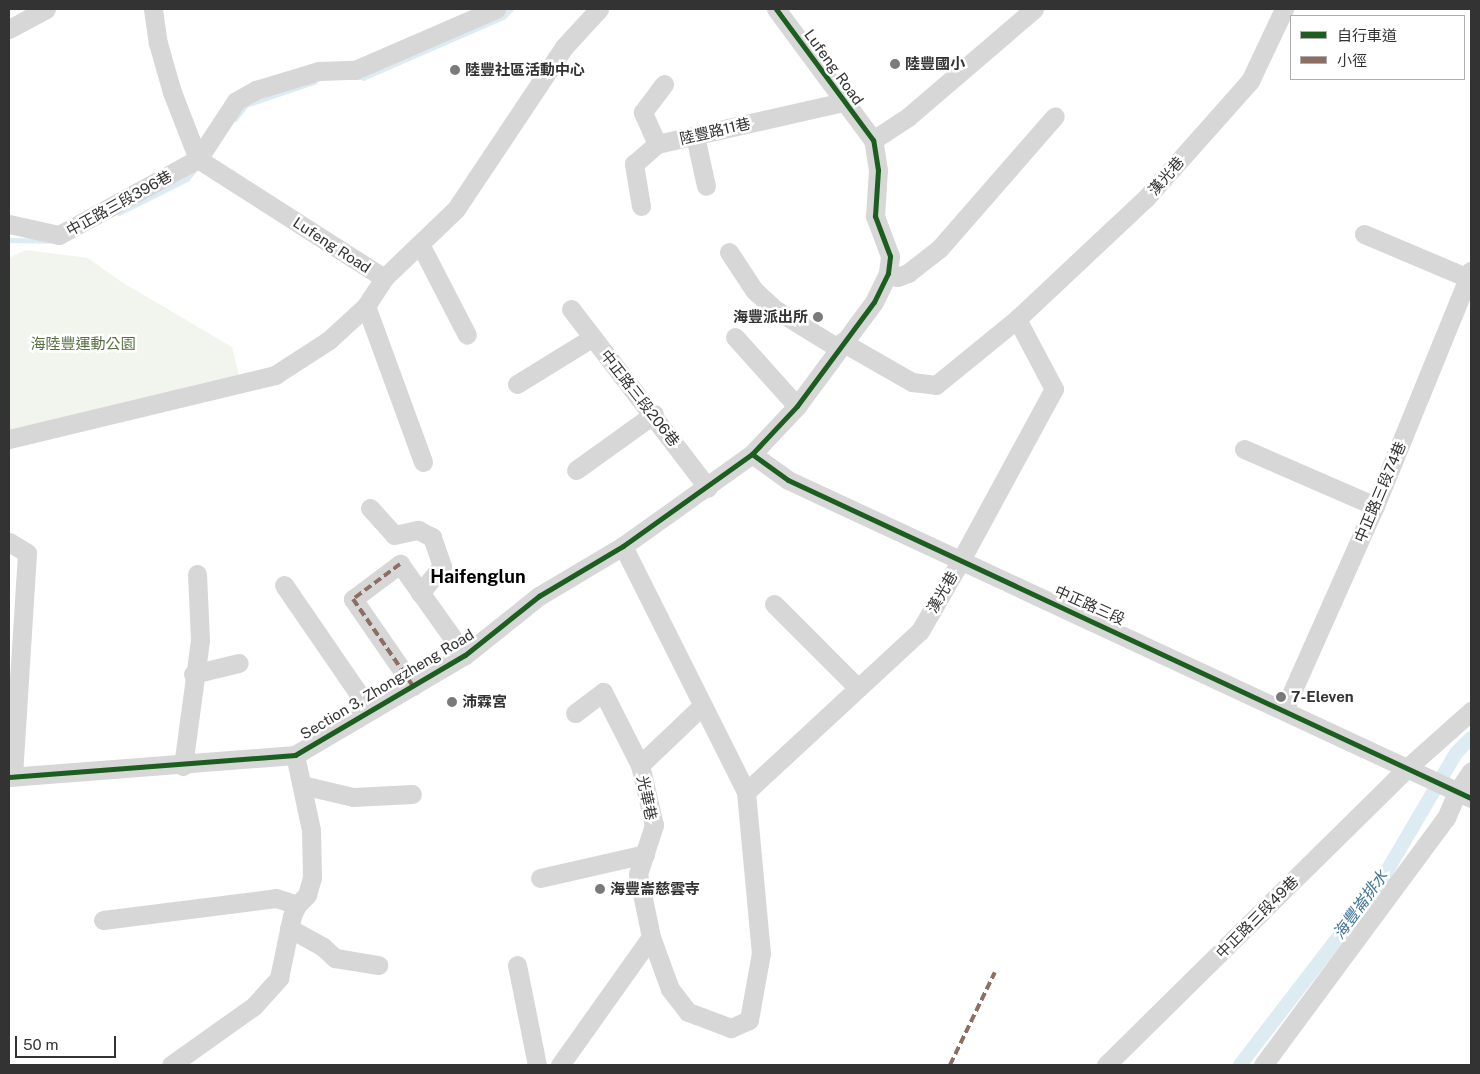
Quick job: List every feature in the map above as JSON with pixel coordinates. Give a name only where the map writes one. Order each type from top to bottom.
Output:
[{"type":"street","points":[[9,29],[46,9]]},
{"type":"street","points":[[153,9],[158,43],[172,92],[198,159]]},
{"type":"street","points":[[198,159],[236,101],[256,90],[319,71],[355,70],[496,9]]},
{"type":"street","name":"Lufeng Road","points":[[198,159],[384,278],[456,209],[564,46],[599,9]]},
{"type":"street","name":"Lufeng Road","points":[[776,9],[873,140]]},
{"type":"street","points":[[1034,9],[908,117],[873,140],[878,170],[875,216],[890,256],[888,273],[897,278],[908,273],[939,249],[1055,116]]},
{"type":"street","name":"漢光巷","points":[[729,252],[754,290],[773,308],[912,382],[936,385],[1017,319],[1146,198],[1250,81],[1284,9]]},
{"type":"street","points":[[657,144],[643,112],[664,84]]},
{"type":"street","name":"陸豐路11巷","points":[[640,206],[634,164],[657,144],[844,102]]},
{"type":"street","points":[[695,136],[706,186]]},
{"type":"street","name":"中正路三段396巷","points":[[9,224],[59,235],[198,159]]},
{"type":"street","points":[[1364,234],[1470,275]]},
{"type":"street","points":[[420,244],[467,335]]},
{"type":"street","name":"Section 3, Zhongzheng Road","points":[[11,777],[183,766],[295,755],[465,655],[539,596],[623,546],[708,488],[752,454],[797,406],[840,345],[874,302],[888,273]]},
{"type":"street","name":"中正路三段74巷","points":[[1284,710],[1375,506],[1470,275]]},
{"type":"street","points":[[9,439],[275,374],[329,340],[366,306],[384,278]]},
{"type":"street","points":[[366,306],[423,462]]},
{"type":"street","name":"中正路三段206巷","points":[[571,308],[654,414],[708,488]]},
{"type":"street","name":"漢光巷","points":[[746,792],[920,631],[1054,389],[1017,319]]},
{"type":"street","points":[[516,384],[593,337]]},
{"type":"street","points":[[735,338],[797,406]]},
{"type":"street","points":[[576,470],[654,414]]},
{"type":"street","points":[[1244,449],[1375,506]]},
{"type":"street","name":"中正路三段","points":[[752,454],[788,480],[1459,793]]},
{"type":"street","points":[[370,508],[394,535],[418,530],[432,537],[442,566],[420,593]]},
{"type":"street","points":[[9,542],[27,553],[11,777]]},
{"type":"street","points":[[623,546],[746,792]]},
{"type":"street","points":[[413,686],[353,599],[400,564],[465,655]]},
{"type":"street","points":[[183,766],[193,674],[200,640],[197,574]]},
{"type":"street","points":[[284,584],[370,710]]},
{"type":"street","points":[[774,604],[858,688]]},
{"type":"street","points":[[193,674],[239,663]]},
{"type":"street","name":"光華巷","points":[[575,713],[603,692],[640,765],[654,825],[638,874],[651,937],[670,989],[688,1012],[731,1028],[749,1020],[761,953],[746,792]]},
{"type":"street","points":[[640,765],[702,706]]},
{"type":"street","name":"中正路三段49巷","points":[[1106,1065],[1414,771],[1471,712]]},
{"type":"street","points":[[171,1065],[254,1006],[279,978],[289,928],[297,905],[307,895],[312,877],[311,830],[295,755]]},
{"type":"street","points":[[1263,1065],[1446,818],[1471,771]]},
{"type":"street","points":[[302,785],[353,797],[412,794]]},
{"type":"street","points":[[540,878],[645,854]]},
{"type":"street","points":[[102,920],[276,898],[297,905]]},
{"type":"street","points":[[289,928],[322,946],[335,958],[378,965]]},
{"type":"street","points":[[560,1065],[651,937]]},
{"type":"street","points":[[517,966],[536,1065]]},
{"type":"green space","name":"海陸豐運動公園","points":[[26,250],[88,258],[120,281],[232,347],[241,383],[9,433],[9,258]]},
{"type":"waterway","points":[[354,78],[363,78],[503,17],[511,9]]},
{"type":"waterway","points":[[235,119],[246,105],[314,82]]},
{"type":"waterway","points":[[119,213],[187,179],[196,168]]},
{"type":"waterway","points":[[9,240],[48,241]]},
{"type":"waterway","name":"海豐崙排水","points":[[1240,1065],[1381,881],[1456,753],[1471,738]]},
{"type":"marked path","points":[[400,564],[353,599],[413,686]]},
{"type":"marked path","points":[[950,1065],[995,972]]},
{"type":"cycle path","points":[[9,777],[295,755],[465,655],[539,596],[623,546],[752,454],[797,406],[874,302],[888,273],[890,256],[875,216],[878,170],[873,140],[776,9]]},
{"type":"cycle path","points":[[752,454],[788,480],[1471,798]]},
{"type":"place","name":"陸豐國小","points":[[895,64]]},
{"type":"place","name":"陸豐社區活動中心","points":[[455,70]]},
{"type":"place","name":"海豐派出所","points":[[818,317]]},
{"type":"place","name":"7-Eleven","points":[[1281,697]]},
{"type":"place","name":"沛霖宮","points":[[452,702]]},
{"type":"place","name":"海豐崙慈雲寺","points":[[600,889]]},
{"type":"district","name":"Haifenglun","points":[[478,577]]}]
